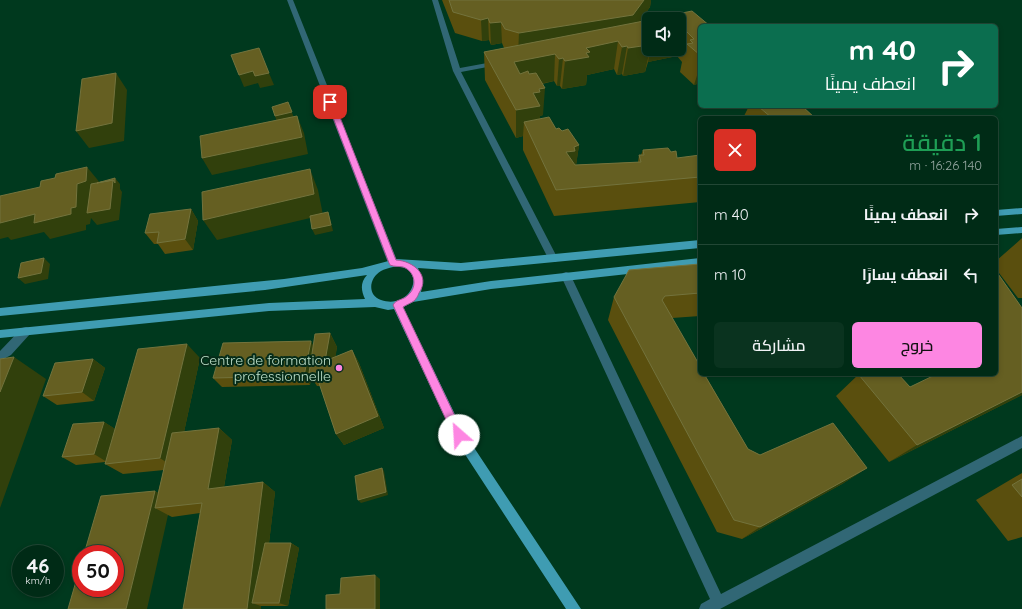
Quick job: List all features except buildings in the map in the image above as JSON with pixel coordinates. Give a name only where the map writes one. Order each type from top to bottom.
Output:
[{"type":"main road","points":[[998,213],[1022,211]]},
{"type":"main road","points":[[998,232],[1022,230]]},
{"type":"main road","points":[[0,312],[280,285],[376,268],[393,263],[461,267],[698,244]]},
{"type":"main road","points":[[0,334],[269,307],[374,303],[384,306],[397,305],[412,298],[491,285],[698,262]]},
{"type":"main road","points":[[404,264],[415,271],[419,280],[418,289],[412,298]]},
{"type":"main road","points":[[374,303],[366,292],[365,282],[376,268]]},
{"type":"main road","points":[[397,305],[459,435],[574,609]]},
{"type":"street","points":[[290,0],[393,263]]},
{"type":"street","points":[[435,0],[457,71],[553,259]]},
{"type":"street","points":[[457,71],[503,62]]},
{"type":"street","points":[[566,276],[718,601]]},
{"type":"street","points":[[0,356],[8,352],[26,332]]},
{"type":"street","points":[[706,609],[718,601],[1022,442]]},
{"type":"place","name":"Centre de formation professionnelle","points":[[339,368]]},
{"type":"route","points":[[330,102],[393,263],[404,264],[415,271],[419,280],[418,289],[412,298],[397,305],[459,435]]}]
